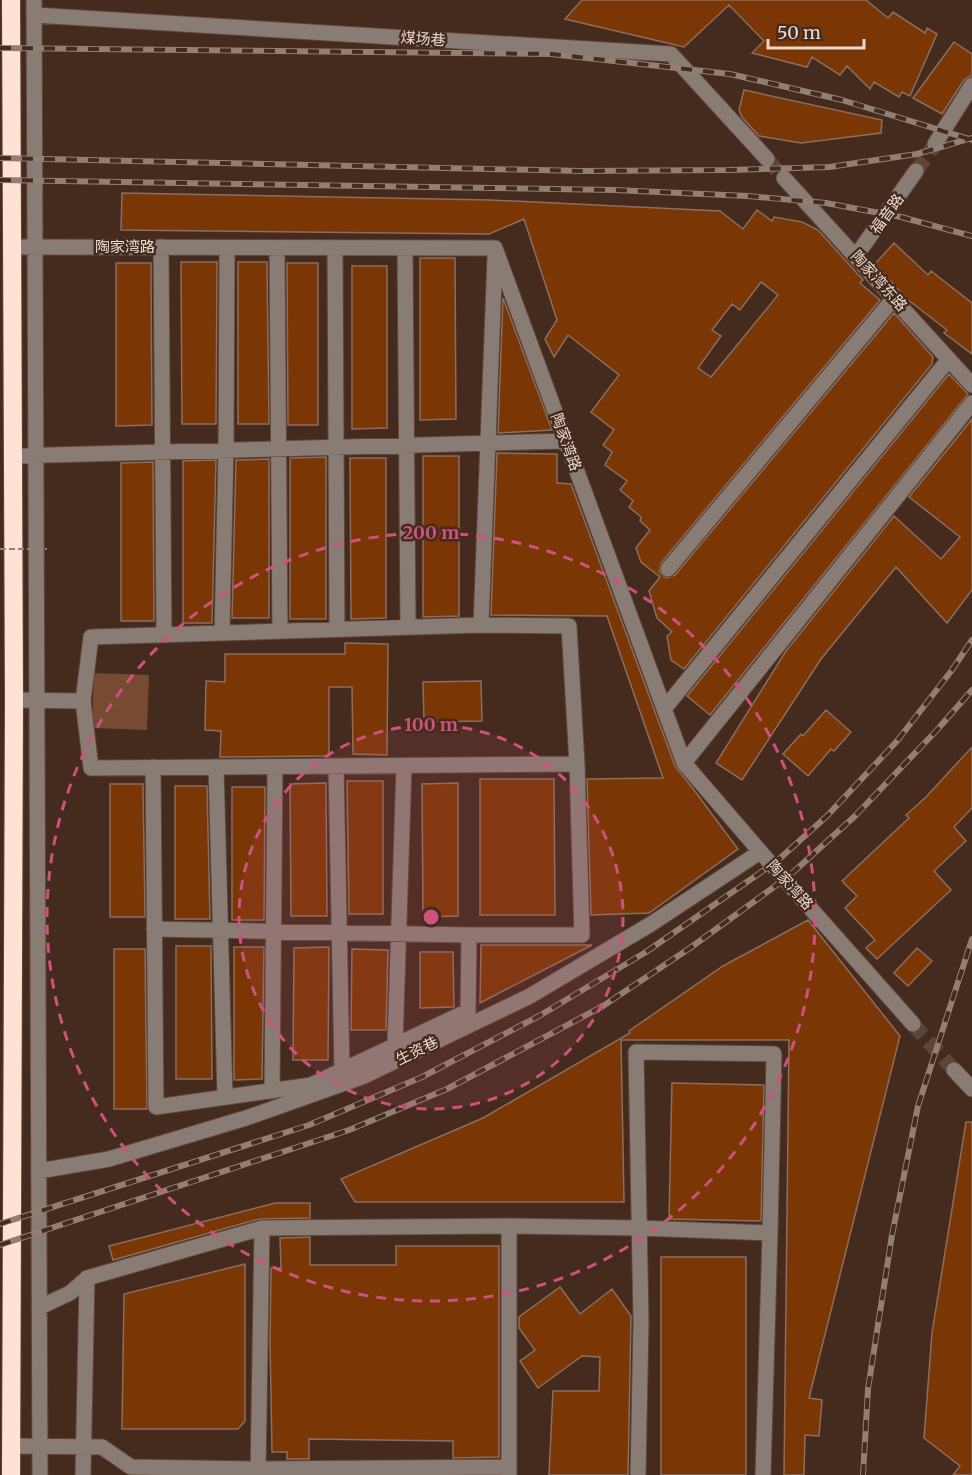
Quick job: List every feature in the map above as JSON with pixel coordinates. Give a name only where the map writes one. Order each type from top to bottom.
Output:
[{"type":"highway","points":[[11,0],[14,700],[11,1475]]},
{"type":"street","name":"煤场巷","points":[[34,8],[671,54],[767,159]]},
{"type":"street","points":[[34,8],[40,1475]]},
{"type":"street","points":[[935,144],[972,85]]},
{"type":"street","name":"福音路","points":[[856,256],[916,171]]},
{"type":"street","name":"陶家湾东路","points":[[784,178],[972,385]]},
{"type":"street","name":"陶家湾路","points":[[11,246],[495,248],[684,764],[914,1024]]},
{"type":"street","points":[[161,247],[164,635]]},
{"type":"street","points":[[222,633],[227,248]]},
{"type":"street","points":[[277,248],[280,631]]},
{"type":"street","points":[[334,248],[337,629]]},
{"type":"street","points":[[405,248],[408,627]]},
{"type":"street","points":[[480,625],[495,248]]},
{"type":"street","points":[[668,569],[894,298]]},
{"type":"street","points":[[664,709],[949,360]]},
{"type":"street","points":[[12,364],[35,362]]},
{"type":"street","points":[[684,764],[972,403]]},
{"type":"street","points":[[13,456],[566,441]]},
{"type":"street","points":[[154,929],[582,935],[577,764],[569,626],[480,625],[91,637],[83,701],[91,768],[577,764]]},
{"type":"street","points":[[14,700],[83,701]]},
{"type":"street","points":[[272,1091],[274,766]]},
{"type":"street","points":[[336,766],[342,1070]]},
{"type":"street","points":[[395,1045],[404,766]]},
{"type":"street","points":[[216,767],[225,1097]]},
{"type":"street","points":[[153,768],[156,1107],[311,1085],[468,1011],[469,935]]},
{"type":"street","name":"生资巷","points":[[39,1171],[109,1159],[246,1118],[362,1077],[530,996],[651,924],[760,852]]},
{"type":"street","points":[[638,1475],[641,1322],[636,1052],[774,1054],[763,1475]]},
{"type":"street","points":[[954,1070],[972,1089]]},
{"type":"street","points":[[11,1446],[102,1447],[127,1471],[509,1471],[509,1226]]},
{"type":"street","points":[[40,1307],[70,1293],[87,1278],[262,1228],[509,1226],[771,1233]]},
{"type":"street","points":[[258,1472],[262,1228]]},
{"type":"street","points":[[83,1475],[87,1278]]},
{"type":"path","points":[[0,549],[47,549]]},
{"type":"shaded area","points":[[94,673],[149,675],[147,730],[92,728]]},
{"type":"building","points":[[582,0],[866,0],[888,18],[893,12],[925,33],[927,28],[937,34],[910,96],[902,92],[899,97],[874,82],[870,89],[847,66],[840,75],[812,57],[807,67],[752,53],[764,41],[729,5],[684,47],[565,19]]},
{"type":"building","points":[[954,42],[972,54],[972,75],[964,80],[942,114],[913,98]]},
{"type":"building","points":[[744,90],[882,120],[881,133],[801,143],[759,136],[742,117],[739,110]]},
{"type":"building","points":[[122,193],[490,200],[720,211],[743,229],[757,210],[772,221],[774,217],[802,222],[818,230],[863,280],[860,283],[880,300],[661,563],[659,572],[666,578],[675,575],[894,313],[933,357],[932,364],[684,669],[671,660],[667,636],[672,632],[657,618],[649,591],[660,577],[641,562],[636,548],[650,530],[640,521],[641,517],[629,507],[633,501],[620,490],[627,481],[605,465],[612,452],[603,445],[614,430],[591,412],[619,375],[568,335],[554,357],[545,339],[557,320],[524,219],[489,234],[121,230]],"holes":[[[761,282],[778,295],[711,377],[698,368],[721,336],[712,330],[732,304],[740,310]]]},
{"type":"building","points":[[894,243],[928,275],[931,271],[972,303],[972,354],[944,333],[947,330],[907,299],[875,264]]},
{"type":"building","points":[[420,258],[455,258],[456,419],[420,420]]},
{"type":"building","points":[[181,262],[217,262],[216,424],[182,424]]},
{"type":"building","points":[[238,262],[267,262],[269,424],[238,424]]},
{"type":"building","points":[[116,263],[151,263],[152,425],[116,426]]},
{"type":"building","points":[[287,263],[318,263],[318,425],[288,425]]},
{"type":"building","points":[[352,266],[387,266],[387,428],[352,429]]},
{"type":"building","points":[[503,298],[552,430],[498,433]]},
{"type":"building","points":[[949,374],[968,394],[710,715],[687,696]]},
{"type":"building","points":[[972,419],[972,590],[947,623],[896,567],[821,659],[742,780],[716,763],[786,651],[894,516],[941,559],[960,537],[909,497]]},
{"type":"building","points":[[497,453],[557,454],[557,483],[571,484],[675,766],[738,849],[649,913],[591,915],[587,779],[663,778],[607,616],[491,615]]},
{"type":"building","points":[[423,456],[459,456],[459,616],[423,617]]},
{"type":"building","points":[[326,457],[326,619],[290,619],[290,458]]},
{"type":"building","points":[[350,458],[386,458],[386,618],[351,619]]},
{"type":"building","points":[[269,459],[269,618],[232,618],[236,460]]},
{"type":"building","points":[[216,460],[212,623],[183,623],[183,461]]},
{"type":"building","points":[[153,462],[154,621],[121,621],[121,463]]},
{"type":"building","points":[[345,643],[388,644],[387,755],[353,754],[352,687],[329,687],[329,756],[220,757],[221,731],[205,730],[206,681],[225,682],[225,654],[345,654]]},
{"type":"building","points":[[481,681],[482,721],[424,722],[423,682]]},
{"type":"building","points":[[826,710],[851,732],[834,751],[831,749],[808,776],[783,754]]},
{"type":"building","points":[[972,747],[972,808],[954,827],[966,841],[934,871],[951,890],[877,959],[866,948],[875,940],[845,908],[857,896],[842,881],[909,818],[906,815],[926,797]]},
{"type":"building","points":[[480,779],[554,779],[555,915],[480,915]]},
{"type":"building","points":[[347,781],[383,781],[383,914],[349,914]]},
{"type":"building","points":[[326,783],[327,916],[291,916],[290,784]]},
{"type":"building","points":[[458,783],[458,916],[423,917],[422,784]]},
{"type":"building","points":[[110,784],[143,784],[145,917],[110,917]]},
{"type":"building","points":[[175,786],[207,786],[210,919],[175,919]]},
{"type":"building","points":[[232,787],[265,787],[264,920],[232,920]]},
{"type":"building","points":[[808,920],[900,1036],[809,1398],[822,1400],[819,1436],[805,1435],[804,1475],[784,1475],[789,1040],[621,1040],[624,1202],[355,1202],[341,1179],[483,1118],[630,1033],[629,1031],[723,966]]},
{"type":"building","points":[[481,945],[592,945],[480,1003]]},
{"type":"building","points":[[176,946],[211,946],[212,1079],[176,1079]]},
{"type":"building","points":[[234,947],[264,947],[262,1079],[234,1080]]},
{"type":"building","points":[[329,947],[328,1060],[293,1060],[294,948]]},
{"type":"building","points":[[917,948],[932,961],[908,986],[894,973]]},
{"type":"building","points":[[114,949],[145,949],[147,1109],[114,1109]]},
{"type":"building","points":[[352,949],[388,950],[386,1030],[351,1030]]},
{"type":"building","points":[[420,952],[453,952],[454,1007],[420,1008]]},
{"type":"building","points":[[672,1083],[764,1085],[761,1221],[669,1219]]},
{"type":"building","points":[[966,1122],[972,1122],[972,1475],[953,1475],[960,1466],[924,1438],[932,1333]]},
{"type":"building","points":[[275,1203],[310,1203],[310,1218],[259,1219],[113,1260],[109,1246]]},
{"type":"building","points":[[310,1237],[310,1265],[396,1265],[396,1246],[499,1246],[499,1457],[453,1458],[453,1441],[309,1439],[309,1459],[287,1459],[287,1452],[272,1452],[271,1268],[281,1268],[280,1238]]},
{"type":"building","points":[[661,1257],[746,1257],[746,1475],[661,1475]]},
{"type":"building","points":[[245,1264],[245,1421],[238,1429],[122,1429],[124,1294]]},
{"type":"building","points":[[560,1287],[580,1314],[612,1289],[631,1316],[628,1475],[549,1475],[553,1391],[599,1391],[600,1357],[582,1356],[538,1388],[520,1361],[535,1350],[519,1328],[519,1317]]},
{"type":"tunnel","points":[[916,171],[935,144]]},
{"type":"tunnel","points":[[767,159],[784,178]]},
{"type":"tunnel","points":[[913,1024],[954,1070]]},
{"type":"railway","points":[[0,48],[551,54],[730,74],[842,100],[972,140]]},
{"type":"railway","points":[[0,158],[581,171],[729,170],[829,167],[917,154],[972,138]]},
{"type":"railway","points":[[0,180],[614,190],[748,196],[826,203],[901,217],[972,236]]},
{"type":"railway","points":[[0,1224],[309,1125],[422,1077],[539,1016],[646,952],[777,861],[827,816],[897,741],[952,670],[972,640]]},
{"type":"railway","points":[[0,1245],[349,1130],[447,1089],[603,1006],[690,948],[789,876],[855,816],[972,690]]},
{"type":"railway","points":[[863,1475],[868,1389],[892,1235],[918,1106],[972,939]]}]
